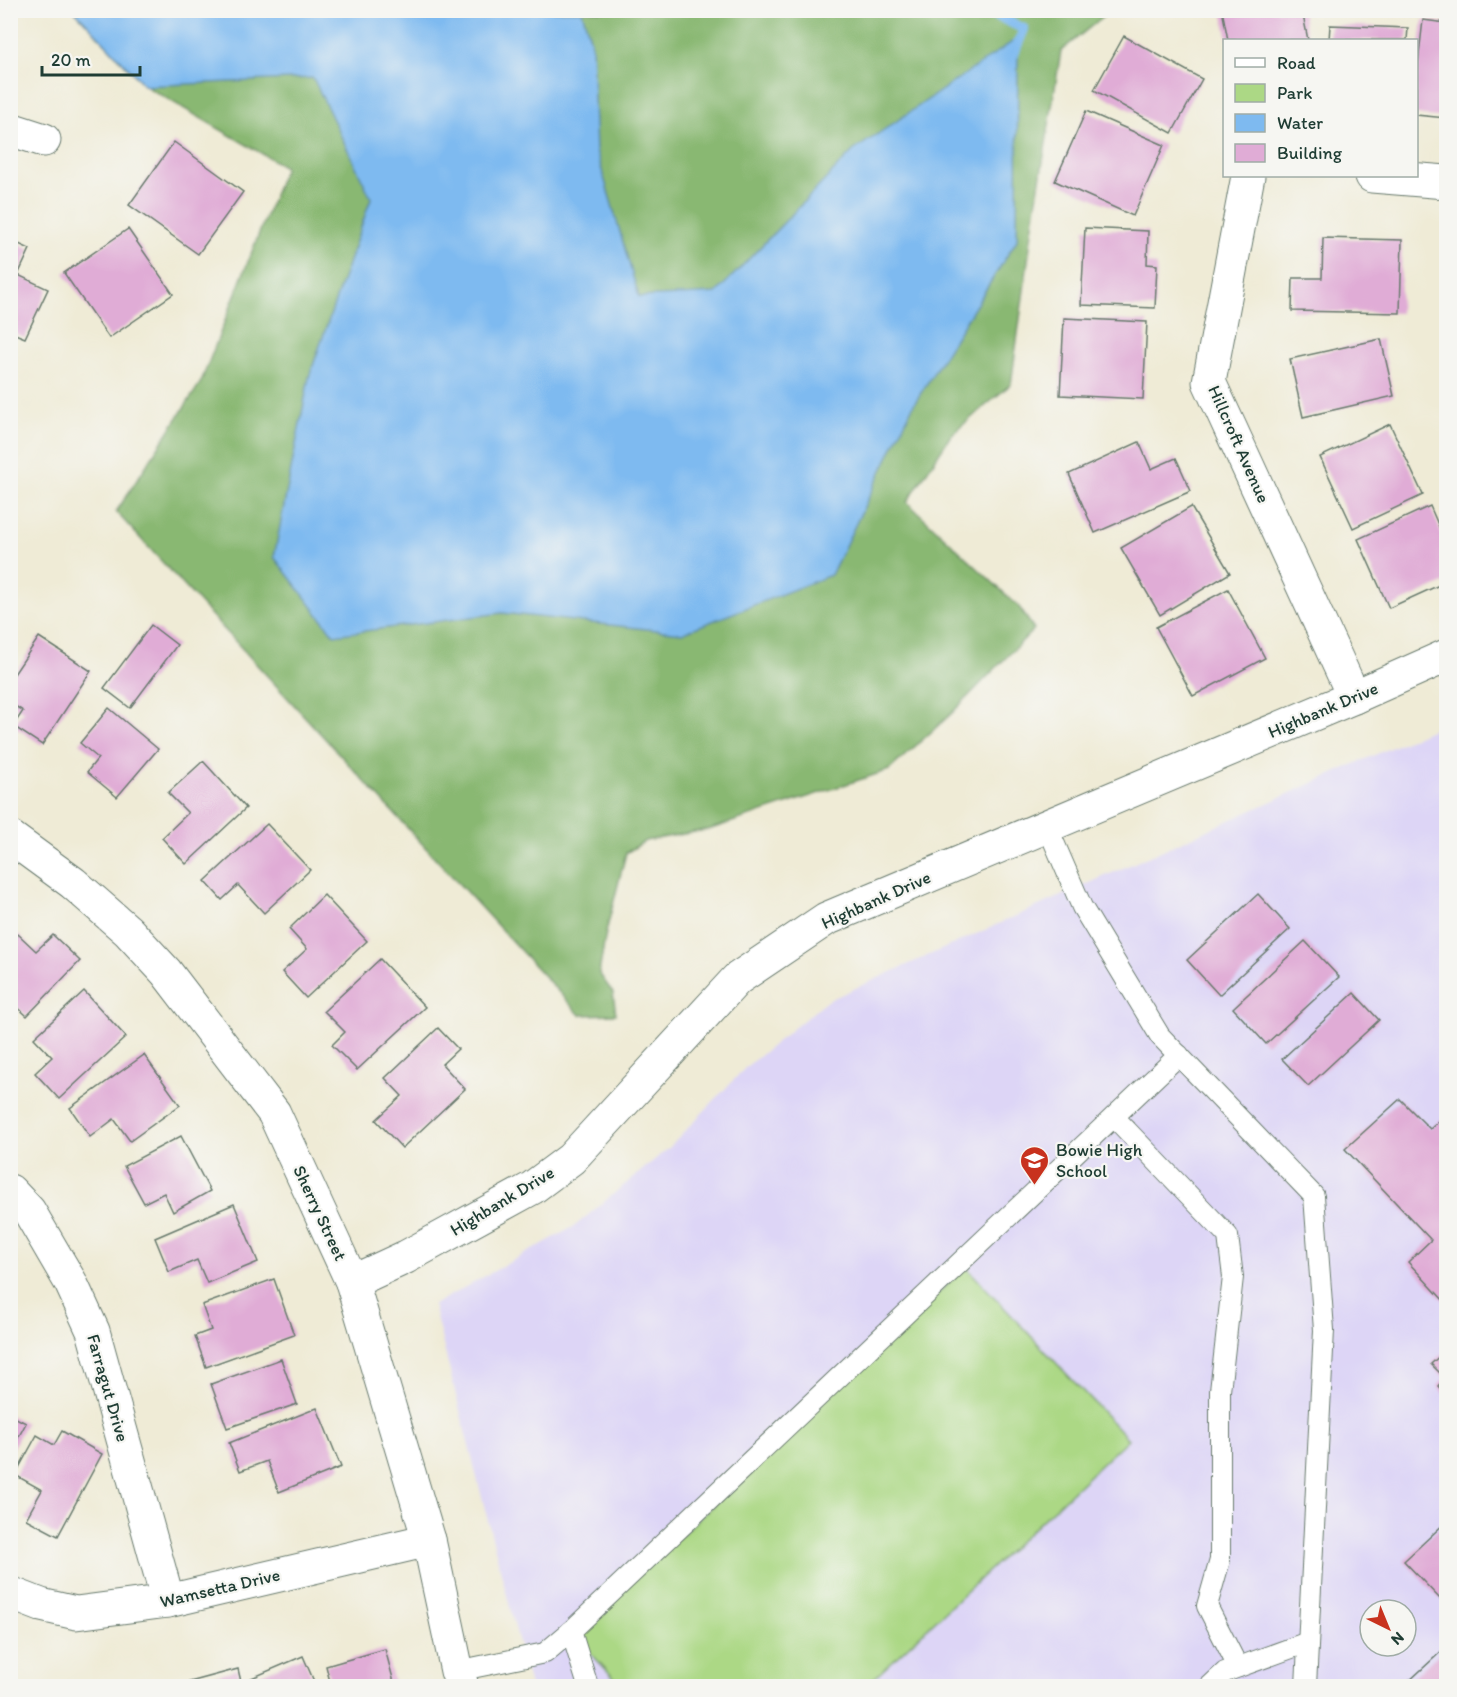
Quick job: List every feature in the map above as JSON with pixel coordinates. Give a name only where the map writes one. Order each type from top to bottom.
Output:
[{"type":"street","points":[[10,129],[44,140]]},
{"type":"street","name":"Hillcroft Avenue","points":[[1248,177],[1209,382],[1354,697]]},
{"type":"street","points":[[1384,177],[1446,182]]},
{"type":"street","name":"Highbank Drive","points":[[352,1282],[406,1257],[531,1188],[570,1159],[737,980],[826,919],[1354,697],[1446,656]]},
{"type":"street","name":"Sherry Street","points":[[10,837],[73,883],[128,931],[173,981],[274,1113],[352,1282],[429,1540],[460,1679]]},
{"type":"street","name":"Farragut Drive","points":[[10,1191],[28,1211],[71,1283],[93,1331],[168,1601]]},
{"type":"street","name":"Wamsetta Drive","points":[[10,1593],[41,1605],[76,1613],[168,1601],[429,1540]]},
{"type":"lane","points":[[1047,826],[1082,907],[1160,1036],[1314,1197],[1324,1330],[1306,1686]]},
{"type":"lane","points":[[460,1679],[545,1653],[571,1631],[1179,1055]]},
{"type":"lane","points":[[1114,1117],[1228,1236],[1233,1277],[1220,1391],[1220,1560],[1207,1606],[1238,1667]]},
{"type":"lane","points":[[571,1631],[588,1686]]},
{"type":"lane","points":[[1210,1686],[1225,1672],[1308,1642]]},
{"type":"shaded area","name":"Bowie High School","points":[[1446,723],[1446,1686],[530,1686],[433,1305],[575,1226],[670,1147],[747,1066],[827,1001]]},
{"type":"green space","points":[[75,11],[1110,11],[1061,51],[1034,217],[1011,384],[951,435],[907,502],[1019,607],[1034,629],[951,714],[889,770],[711,829],[645,841],[626,853],[606,932],[599,973],[613,993],[616,1014],[580,1015],[116,512],[201,382],[285,167],[145,86]]},
{"type":"green space","points":[[966,1267],[1128,1439],[866,1686],[622,1686],[574,1636]]},
{"type":"water","points":[[75,11],[582,11],[592,45],[596,150],[639,297],[716,293],[853,151],[1018,38],[1017,240],[914,404],[831,575],[682,633],[502,613],[334,635],[274,557],[309,377],[371,198],[313,78],[145,86]]},
{"type":"building","points":[[1222,10],[1302,10],[1308,39],[1228,39]]},
{"type":"building","points":[[1423,20],[1446,23],[1446,118],[1418,115],[1418,64]]},
{"type":"building","points":[[1330,25],[1408,28],[1407,39],[1329,39]]},
{"type":"building","points":[[1124,36],[1202,79],[1172,133],[1094,90]]},
{"type":"building","points":[[1086,111],[1164,145],[1133,216],[1055,181]]},
{"type":"building","points":[[174,142],[243,192],[198,254],[129,205]]},
{"type":"building","points":[[1085,228],[1148,231],[1147,264],[1157,265],[1155,308],[1081,305]]},
{"type":"building","points":[[128,229],[173,294],[109,338],[64,273]]},
{"type":"building","points":[[1323,238],[1402,240],[1400,313],[1292,311],[1293,278],[1322,278]]},
{"type":"building","points":[[10,240],[30,249],[18,275],[48,289],[25,338],[10,332]]},
{"type":"building","points":[[1064,318],[1147,322],[1143,399],[1060,395]]},
{"type":"building","points":[[1381,339],[1394,396],[1303,417],[1290,359]]},
{"type":"building","points":[[1390,424],[1423,495],[1353,528],[1320,457]]},
{"type":"building","points":[[1139,442],[1151,469],[1176,458],[1191,491],[1095,533],[1069,474]]},
{"type":"building","points":[[1430,506],[1446,543],[1446,582],[1389,608],[1358,539]]},
{"type":"building","points":[[1191,507],[1230,573],[1160,615],[1121,548]]},
{"type":"building","points":[[1228,589],[1265,658],[1193,696],[1156,627]]},
{"type":"building","points":[[151,625],[177,645],[130,708],[104,688]]},
{"type":"building","points":[[39,637],[91,671],[42,745],[13,726],[23,711],[10,703],[10,680]]},
{"type":"building","points":[[109,708],[158,749],[117,797],[87,772],[98,758],[80,743]]},
{"type":"building","points":[[203,761],[246,808],[186,864],[162,838],[188,813],[168,793]]},
{"type":"building","points":[[267,824],[310,870],[264,913],[238,885],[222,900],[205,881]]},
{"type":"building","points":[[1258,894],[1290,929],[1219,995],[1187,960]]},
{"type":"building","points":[[324,895],[367,941],[306,998],[282,972],[307,949],[289,929]]},
{"type":"building","points":[[18,934],[36,951],[53,935],[80,961],[27,1016],[10,1000],[10,941]]},
{"type":"building","points":[[1305,941],[1339,977],[1266,1044],[1233,1008]]},
{"type":"building","points":[[380,959],[425,1007],[357,1070],[332,1045],[345,1032],[324,1011]]},
{"type":"building","points":[[84,991],[126,1037],[59,1099],[35,1073],[52,1057],[34,1038]]},
{"type":"building","points":[[1354,993],[1379,1020],[1308,1086],[1282,1059]]},
{"type":"building","points":[[438,1028],[458,1049],[442,1064],[465,1089],[402,1148],[376,1120],[402,1096],[385,1078]]},
{"type":"building","points":[[144,1055],[180,1105],[130,1141],[114,1119],[90,1137],[70,1108]]},
{"type":"building","points":[[1400,1099],[1430,1129],[1446,1115],[1446,1303],[1408,1262],[1431,1240],[1345,1149]]},
{"type":"building","points":[[181,1136],[210,1191],[173,1212],[164,1193],[144,1203],[124,1166]]},
{"type":"building","points":[[234,1204],[258,1262],[207,1283],[197,1260],[169,1272],[155,1238]]},
{"type":"building","points":[[274,1279],[294,1335],[206,1367],[195,1336],[211,1330],[202,1305]]},
{"type":"building","points":[[1446,1350],[1446,1395],[1438,1386],[1445,1378],[1431,1364]]},
{"type":"building","points":[[281,1359],[297,1404],[227,1428],[211,1384]]},
{"type":"building","points":[[317,1408],[341,1467],[279,1492],[267,1461],[240,1471],[229,1443]]},
{"type":"building","points":[[10,1415],[26,1423],[10,1453]]},
{"type":"building","points":[[62,1431],[102,1454],[58,1536],[26,1519],[42,1490],[15,1475],[37,1435],[54,1445]]},
{"type":"building","points":[[1446,1522],[1446,1593],[1440,1599],[1404,1561]]},
{"type":"building","points":[[1446,1647],[1446,1686],[1411,1686],[1407,1683]]},
{"type":"building","points":[[385,1649],[395,1686],[331,1686],[326,1666]]},
{"type":"building","points":[[303,1656],[316,1686],[250,1686],[247,1680]]},
{"type":"building","points":[[238,1669],[242,1686],[175,1686]]},
{"type":"waterway","points":[[985,10],[1024,29],[1012,58]]},
{"type":"place","name":"Bowie High School","points":[[1035,1186]]}]
